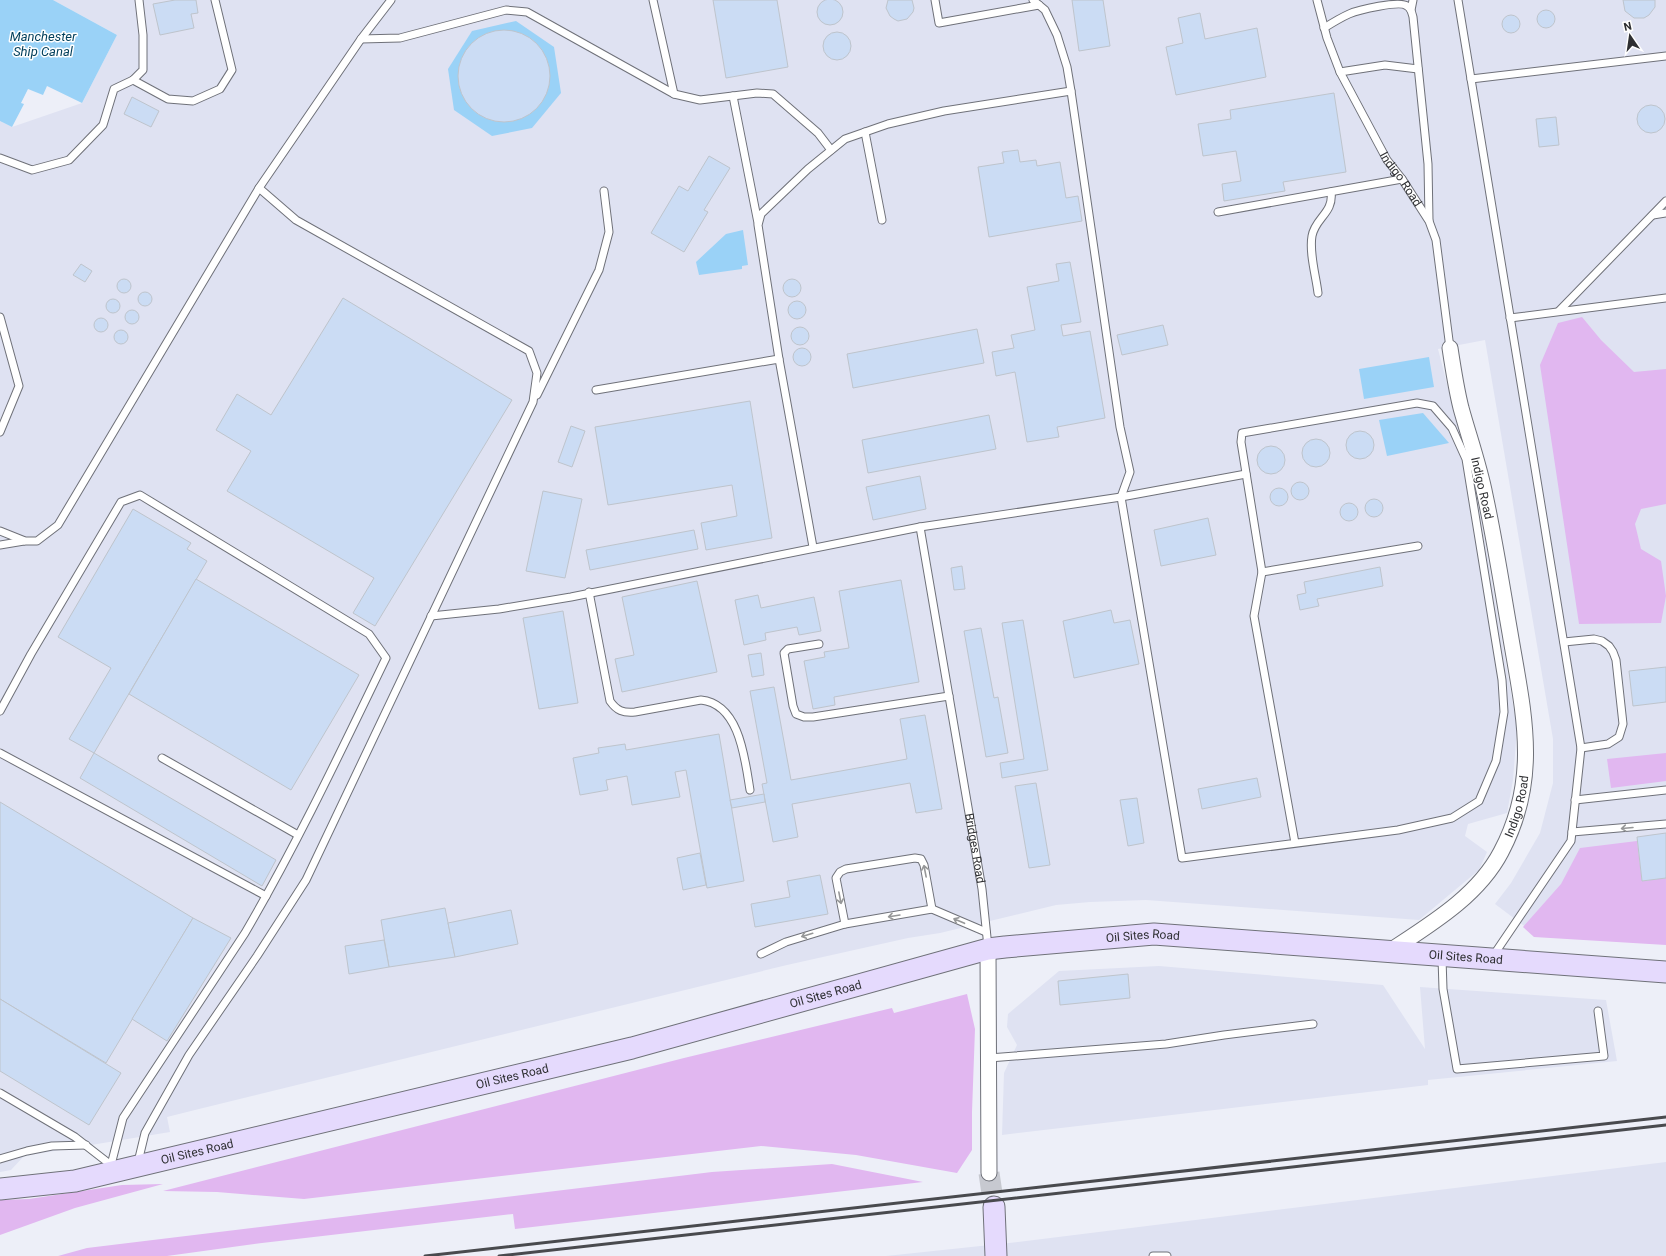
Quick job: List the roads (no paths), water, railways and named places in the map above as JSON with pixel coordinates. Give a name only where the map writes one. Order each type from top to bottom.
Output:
[{"type":"street","name":"Indigo Road","points":[[1390,952],[1428,926],[1481,881],[1501,853],[1510,833],[1518,810],[1526,772],[1524,716],[1485,494],[1460,406],[1450,348]]},
{"type":"street","name":"Oil Sites Road","points":[[0,1189],[75,1181],[110,1169],[137,1166],[632,1048],[987,941],[1154,934],[1666,972]]},
{"type":"street","name":"Bridges Road","points":[[987,941],[989,1173]]},
{"type":"street","points":[[994,1207],[996,1256]]},
{"type":"lane","points":[[0,158],[32,170],[69,160],[103,125],[114,89],[134,80],[143,70],[143,35],[139,0]]},
{"type":"lane","points":[[134,80],[168,99],[193,101],[220,89],[232,70],[215,0]]},
{"type":"lane","points":[[0,545],[24,541],[37,541],[58,525],[259,188],[361,39],[391,0]]},
{"type":"lane","points":[[653,0],[674,94]]},
{"type":"lane","points":[[935,0],[939,23],[1039,5]]},
{"type":"lane","points":[[1033,0],[1045,10],[1057,35],[1067,67],[1072,91],[1120,427],[1130,472],[1121,496],[1182,858],[1294,844],[1398,830],[1452,818],[1479,801],[1496,760],[1504,712],[1502,680],[1466,459],[1452,428],[1432,406],[1417,403],[1242,433],[1241,442],[1262,572],[1254,616],[1294,844]]},
{"type":"lane","name":"Indigo Road","points":[[1317,0],[1324,28],[1340,72],[1387,160],[1402,179],[1429,220],[1436,240],[1450,348]]},
{"type":"lane","points":[[1411,10],[1413,0]]},
{"type":"lane","points":[[1458,0],[1581,748],[1571,841],[1490,960]]},
{"type":"lane","points":[[1324,28],[1351,13],[1363,10],[1399,3],[1406,5],[1411,10],[1414,17],[1428,164],[1429,220]]},
{"type":"lane","points":[[361,39],[400,38],[506,10],[527,12],[674,94],[700,100],[757,93],[773,94],[818,133],[831,150]]},
{"type":"lane","points":[[1471,79],[1666,56]]},
{"type":"lane","points":[[1340,72],[1385,65],[1418,69]]},
{"type":"lane","points":[[758,225],[761,214],[808,169],[845,139],[888,124],[944,111],[1072,91]]},
{"type":"lane","points":[[733,96],[758,225],[779,359],[813,547]]},
{"type":"lane","points":[[865,132],[882,220]]},
{"type":"lane","points":[[1218,212],[1402,179]]},
{"type":"lane","points":[[259,188],[296,220],[529,351],[537,373],[533,402]]},
{"type":"lane","points":[[137,1166],[145,1133],[189,1055],[257,956],[306,880],[533,402],[599,270],[609,232],[604,191]]},
{"type":"lane","points":[[1318,293],[1312,235],[1317,224],[1330,208],[1332,200],[1331,192]]},
{"type":"lane","points":[[1559,311],[1666,201]]},
{"type":"lane","points":[[1653,214],[1666,213]]},
{"type":"lane","points":[[1510,318],[1666,298]]},
{"type":"lane","points":[[0,317],[19,386],[0,432]]},
{"type":"lane","points":[[596,390],[779,359]]},
{"type":"lane","points":[[431,616],[499,609],[920,527],[1121,496],[1246,474]]},
{"type":"lane","points":[[0,711],[31,654],[121,502],[140,495],[369,634],[386,658],[333,769],[245,933],[123,1118],[110,1169]]},
{"type":"lane","name":"Bridges Road","points":[[920,527],[982,889],[987,941]]},
{"type":"lane","points":[[0,531],[24,541]]},
{"type":"lane","points":[[1262,572],[1418,546]]},
{"type":"lane","points":[[589,592],[610,701],[615,709],[624,712],[635,712],[701,700],[711,701],[718,706],[738,734],[750,790]]},
{"type":"lane","points":[[1564,642],[1594,639],[1602,641],[1609,646],[1616,660],[1623,724],[1619,737],[1608,744],[1581,748]]},
{"type":"lane","points":[[819,644],[788,649],[784,653],[793,706],[796,714],[804,717],[820,716],[949,696]]},
{"type":"lane","points":[[0,753],[266,896]]},
{"type":"lane","points":[[162,758],[298,835]]},
{"type":"lane","points":[[1575,800],[1666,790]]},
{"type":"lane","points":[[1572,832],[1666,824]]},
{"type":"lane","points":[[844,924],[836,878],[840,872],[846,869],[915,858],[920,859],[924,865],[932,909]]},
{"type":"lane","points":[[761,954],[786,942],[844,924],[932,909],[987,941]]},
{"type":"lane","points":[[1442,956],[1443,989],[1457,1069],[1604,1056],[1598,1011]]},
{"type":"lane","points":[[988,1058],[1166,1044],[1313,1024]]},
{"type":"lane","points":[[0,1093],[75,1137],[86,1145],[110,1169]]},
{"type":"lane","points":[[0,1159],[27,1151],[52,1146],[86,1145]]},
{"type":"lane","points":[[1153,1256],[1167,1256]]},
{"type":"water","name":"Manchester Ship Canal","points":[[0,0],[53,0],[117,35],[82,103],[47,86],[43,95],[28,89],[21,103],[24,104],[12,127],[0,121]]},
{"type":"water","points":[[516,21],[554,47],[561,93],[532,128],[492,136],[454,110],[448,69],[472,31]]},
{"type":"water","points":[[743,230],[748,265],[742,266],[742,269],[699,275],[696,262],[726,234]]},
{"type":"water","points":[[1429,357],[1434,387],[1364,399],[1359,369]]},
{"type":"water","points":[[1423,413],[1449,443],[1387,456],[1379,420]]},
{"type":"tunnel","points":[[989,1173],[994,1207]]},
{"type":"railway","points":[[425,1256],[1666,1117]]},
{"type":"railway","points":[[499,1256],[1666,1125]]}]
